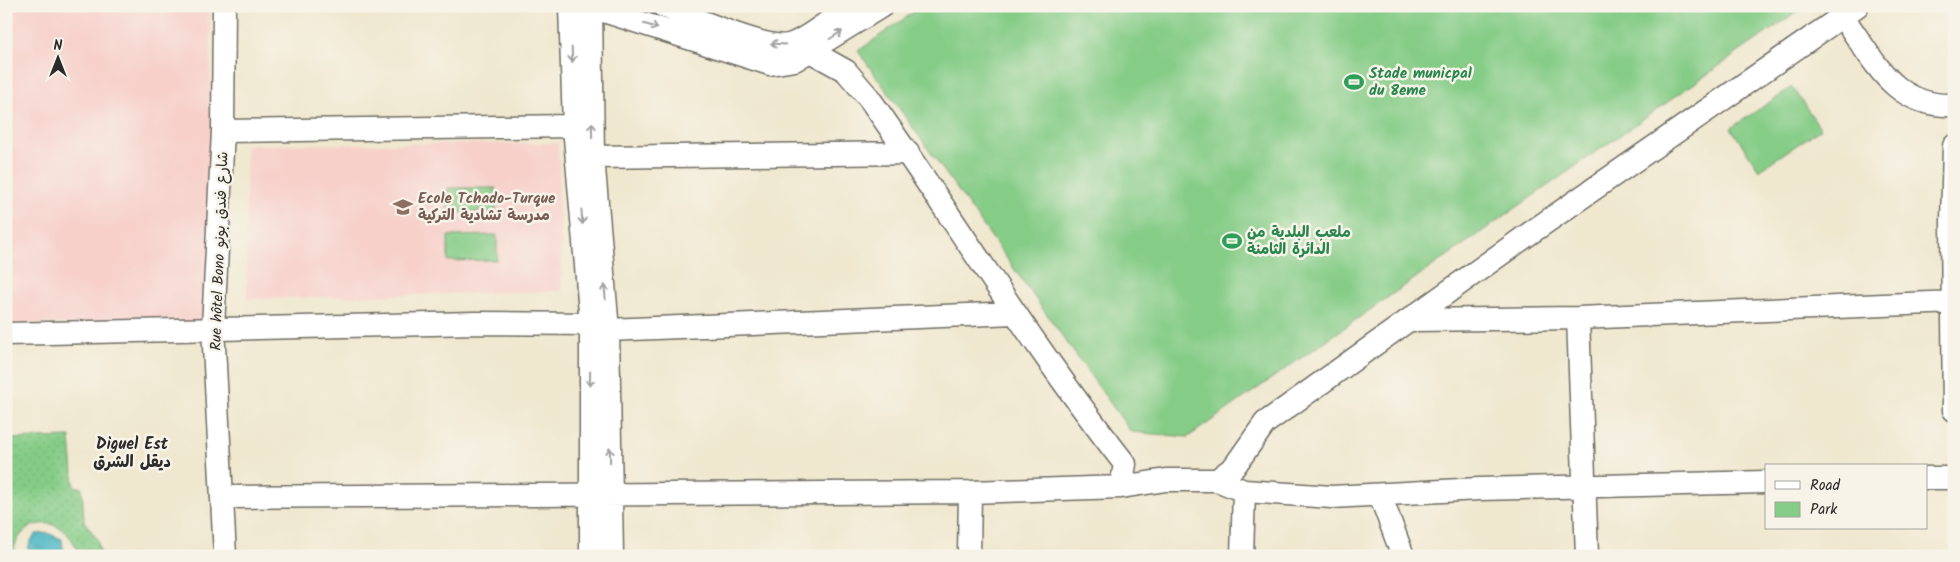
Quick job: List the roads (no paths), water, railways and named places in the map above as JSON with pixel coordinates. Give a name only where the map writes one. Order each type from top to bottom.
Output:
[{"type":"street","name":"Rue hôtel Bono شارع فندق بونو","points":[[224,6],[223,131],[213,327],[225,556]]},
{"type":"street","points":[[663,6],[758,41],[774,45],[791,45],[850,6]]},
{"type":"street","points":[[585,7],[770,64],[795,60],[882,6]]},
{"type":"street","points":[[585,7],[574,126],[600,327]]},
{"type":"street","points":[[585,7],[600,327],[600,494],[591,556]]},
{"type":"street","points":[[1218,480],[1234,467],[1265,423],[1413,320],[1526,236],[1850,11],[1892,84],[1905,95],[1920,102],[1937,106],[1954,105]]},
{"type":"street","points":[[810,51],[846,71],[869,98],[1015,313],[1124,464],[1121,487]]},
{"type":"street","points":[[223,131],[574,126]]},
{"type":"street","points":[[1954,146],[1954,410]]},
{"type":"street","points":[[592,157],[908,153]]},
{"type":"street","points":[[1413,320],[1578,318],[1953,302]]},
{"type":"street","points":[[6,334],[213,327],[474,322],[600,327],[1015,313]]},
{"type":"street","points":[[1578,318],[1587,556]]},
{"type":"street","points":[[1928,478],[1954,478]]},
{"type":"street","points":[[223,497],[970,492],[1121,487],[1166,480],[1218,480],[1244,491],[1332,497],[1765,482]]},
{"type":"street","points":[[1242,556],[1244,491]]},
{"type":"street","points":[[969,556],[970,492]]},
{"type":"street","points":[[600,494],[612,556]]},
{"type":"street","points":[[1380,495],[1403,556]]},
{"type":"water","points":[[48,533],[62,539],[64,556],[28,556],[29,544],[36,534]]},
{"type":"place","name":"Stade municpal du 8eme","points":[[1354,82]]},
{"type":"place","name":"Ecole Tchado-Turque مدرسة تشادية التركية","points":[[403,207]]},
{"type":"place","name":"ملعب البلدية من الدائرة الثامنة","points":[[1232,241]]},
{"type":"district","name":"Diguel Est ديقل الشرق","points":[[132,452]]}]
